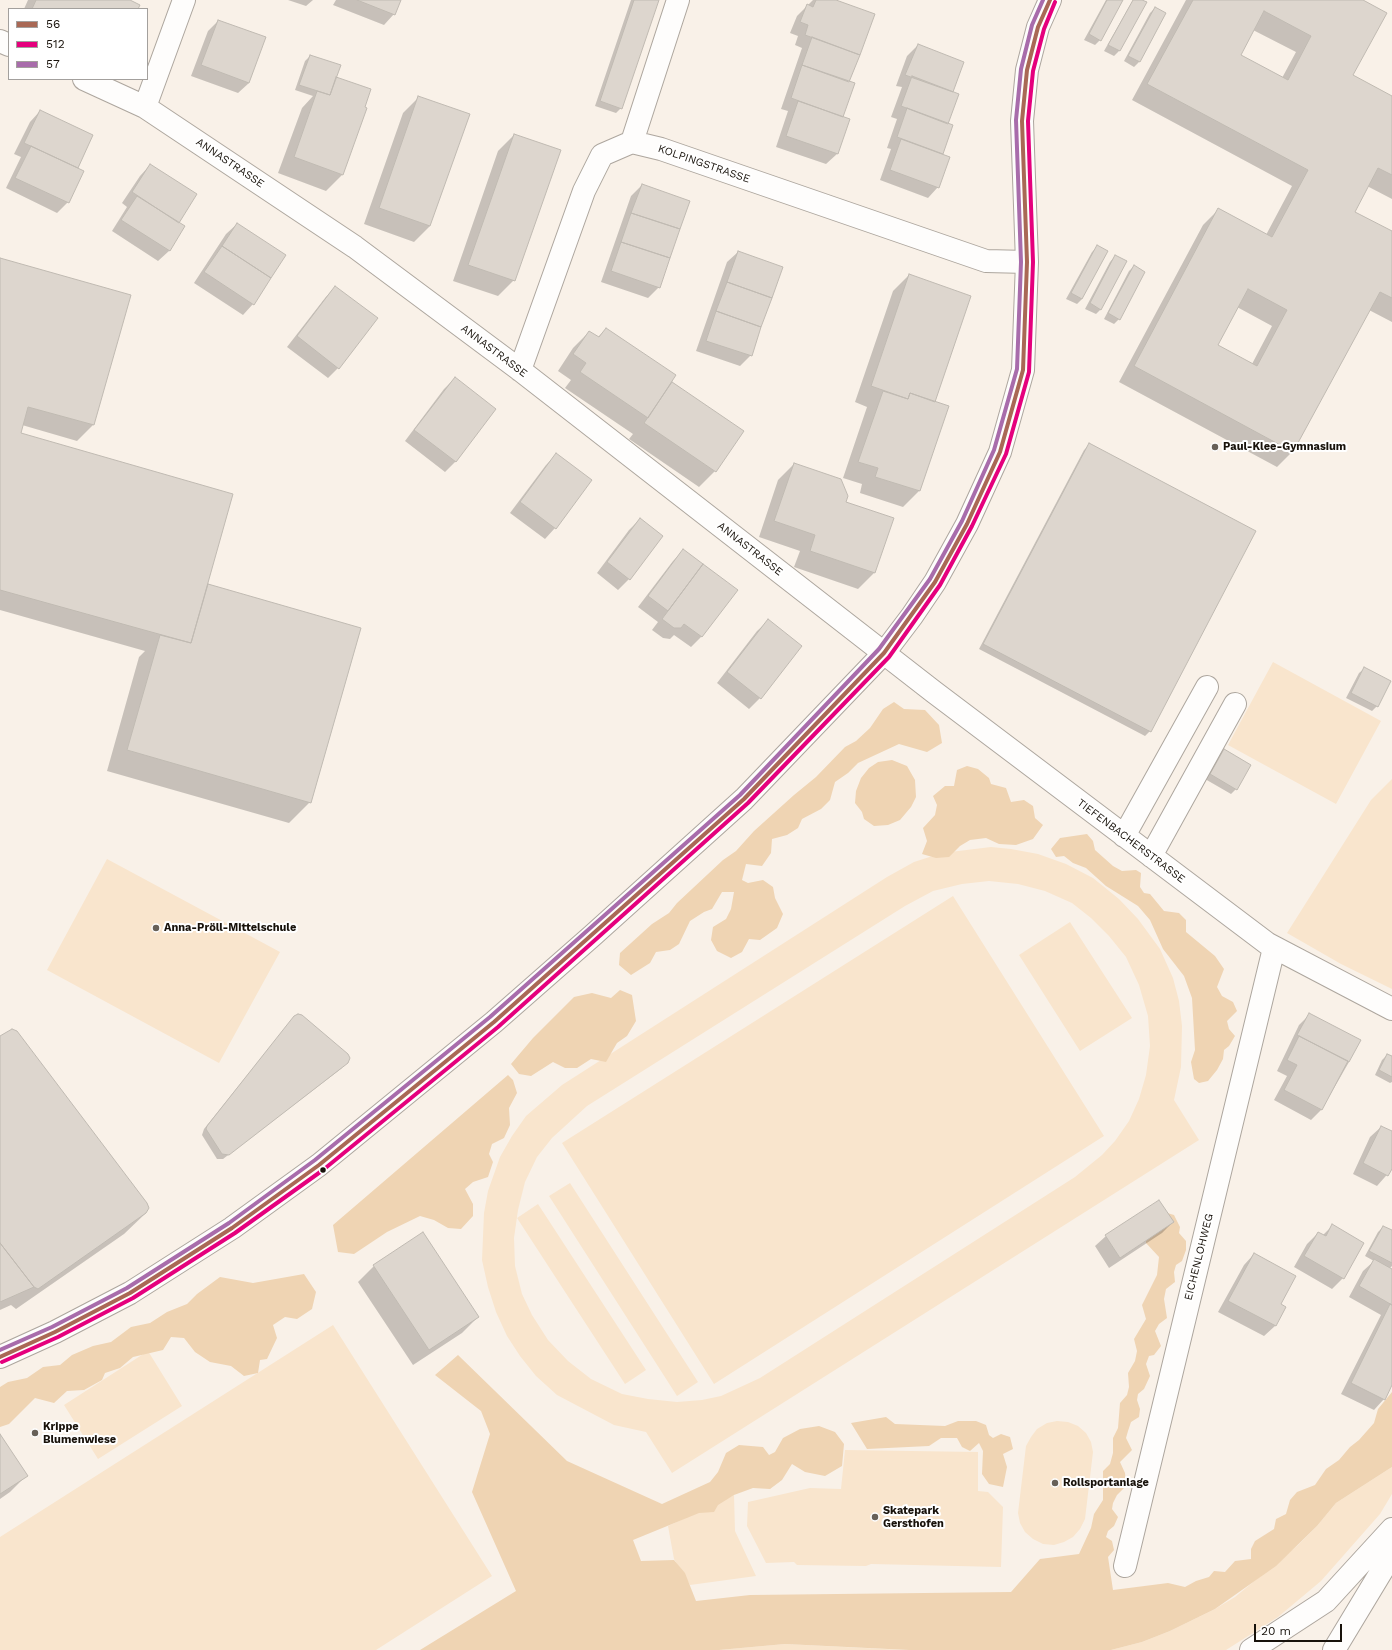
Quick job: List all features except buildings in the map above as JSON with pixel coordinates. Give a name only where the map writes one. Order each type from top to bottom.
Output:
[{"type":"main road","points":[[145,107],[184,0]]},
{"type":"main road","points":[[520,370],[584,191],[602,155],[632,142],[678,0]]},
{"type":"main road","points":[[0,1357],[55,1332],[130,1293],[232,1228],[319,1164],[494,1022],[744,799],[884,653],[935,582],[966,524],[1000,452],[1022,370],[1027,262],[1022,114],[1027,70],[1038,27],[1050,0]]},
{"type":"main road","name":"ANNASTRASSE","points":[[86,80],[145,107],[355,247],[520,370],[884,653]]},
{"type":"main road","name":"KOLPINGSTRASSE","points":[[632,142],[661,149],[986,261],[1027,262]]},
{"type":"main road","name":"TIEFENBACHERSTRASSE","points":[[884,653],[1274,948],[1392,1009]]},
{"type":"main road","points":[[1124,836],[1206,687]]},
{"type":"main road","points":[[1151,856],[1235,704]]},
{"type":"main road","name":"EICHENLOHWEG","points":[[1125,1566],[1274,948]]},
{"type":"main road","points":[[1251,1650],[1326,1601],[1392,1529]]},
{"type":"main road","points":[[1334,1650],[1392,1554]]},
{"type":"shaded area","points":[[1273,662],[1381,721],[1336,804],[1228,745]]},
{"type":"shaded area","points":[[894,702],[904,709],[925,710],[939,725],[942,743],[927,752],[899,744],[858,763],[848,773],[835,782],[830,800],[821,809],[802,819],[798,828],[787,835],[772,839],[771,853],[762,866],[746,864],[742,880],[748,883],[763,880],[773,887],[775,898],[783,914],[777,928],[760,940],[749,939],[742,952],[731,958],[717,951],[711,940],[713,927],[726,919],[731,909],[734,892],[722,892],[712,909],[690,921],[679,944],[670,950],[656,952],[650,963],[631,975],[619,965],[620,953],[652,924],[669,913],[677,903],[723,860],[736,851],[754,831],[816,777],[845,747],[856,741],[870,728],[883,709]]},
{"type":"shaded area","points":[[892,760],[907,766],[915,780],[916,797],[911,807],[900,820],[888,825],[874,826],[864,819],[862,812],[855,803],[856,791],[861,778],[869,768],[878,762]]},
{"type":"shaded area","points":[[967,766],[978,769],[989,778],[991,784],[1006,788],[1011,802],[1024,800],[1033,806],[1035,818],[1043,825],[1033,839],[1016,845],[999,844],[986,838],[970,840],[960,846],[949,857],[936,858],[922,854],[927,841],[923,828],[935,815],[937,805],[933,796],[945,786],[954,786],[957,770]]},
{"type":"shaded area","points":[[1392,779],[1392,989],[1341,964],[1287,933],[1371,800]]},
{"type":"shaded area","points":[[1087,834],[1093,841],[1095,850],[1113,866],[1122,871],[1136,870],[1141,873],[1140,887],[1144,893],[1150,894],[1164,911],[1179,913],[1186,920],[1186,932],[1215,956],[1224,969],[1217,987],[1222,996],[1233,1002],[1237,1011],[1227,1021],[1229,1029],[1235,1036],[1229,1046],[1224,1050],[1223,1059],[1217,1070],[1208,1081],[1199,1083],[1194,1079],[1191,1062],[1195,1050],[1192,998],[1184,976],[1163,949],[1150,920],[1138,906],[1106,886],[1086,868],[1073,863],[1064,856],[1056,857],[1051,849],[1060,838]]},
{"type":"shaded area","points":[[991,847],[1038,854],[1066,864],[1093,878],[1119,899],[1138,919],[1160,949],[1173,978],[1179,1001],[1182,1026],[1181,1067],[1174,1100],[1199,1140],[672,1473],[646,1432],[614,1425],[557,1395],[536,1376],[520,1356],[507,1336],[496,1312],[488,1287],[482,1260],[484,1213],[488,1191],[500,1157],[526,1116],[562,1085],[887,877],[914,862],[942,853]],"holes":[[[989,881],[1018,884],[1045,891],[1072,903],[1091,918],[1109,936],[1126,957],[1139,985],[1148,1016],[1150,1046],[1146,1075],[1139,1099],[1129,1121],[1115,1141],[1102,1155],[1075,1177],[760,1378],[721,1396],[702,1400],[677,1402],[648,1399],[622,1394],[591,1379],[568,1361],[548,1340],[532,1315],[522,1294],[515,1266],[514,1238],[518,1210],[525,1182],[537,1157],[552,1138],[587,1106],[905,906],[933,891],[962,884]]]},
{"type":"shaded area","points":[[107,859],[280,952],[219,1063],[47,970]]},
{"type":"shaded area","points":[[953,896],[1104,1136],[714,1384],[562,1143]]},
{"type":"shaded area","points":[[1070,922],[1132,1018],[1080,1051],[1019,955]]},
{"type":"shaded area","points":[[620,990],[632,995],[636,1021],[627,1036],[617,1043],[606,1062],[591,1059],[577,1068],[565,1068],[553,1062],[531,1076],[519,1074],[511,1064],[533,1038],[574,997],[592,993],[611,998]]},
{"type":"shaded area","points":[[508,1075],[513,1080],[517,1093],[509,1108],[510,1125],[504,1138],[492,1144],[489,1154],[493,1162],[488,1177],[473,1182],[465,1189],[473,1204],[473,1216],[461,1229],[448,1228],[434,1220],[420,1216],[387,1232],[354,1254],[338,1252],[333,1225]]},
{"type":"shaded area","points":[[570,1183],[698,1382],[677,1396],[549,1196]]},
{"type":"shaded area","points":[[538,1204],[646,1370],[625,1384],[517,1218]]},
{"type":"shaded area","points":[[1164,1212],[1174,1215],[1180,1227],[1179,1233],[1186,1241],[1186,1250],[1182,1261],[1176,1265],[1174,1272],[1175,1282],[1166,1289],[1164,1299],[1167,1318],[1159,1324],[1155,1331],[1161,1346],[1154,1355],[1149,1356],[1146,1364],[1150,1376],[1144,1389],[1138,1394],[1137,1400],[1140,1409],[1139,1417],[1131,1422],[1126,1438],[1132,1450],[1120,1462],[1125,1473],[1126,1486],[1117,1495],[1113,1503],[1112,1509],[1118,1517],[1114,1526],[1108,1531],[1106,1537],[1112,1541],[1114,1550],[1108,1557],[1113,1590],[1168,1583],[1185,1587],[1196,1581],[1209,1577],[1214,1571],[1225,1572],[1235,1561],[1251,1559],[1251,1549],[1255,1541],[1274,1529],[1276,1519],[1286,1514],[1290,1500],[1297,1492],[1315,1485],[1326,1469],[1339,1460],[1350,1447],[1359,1440],[1374,1423],[1378,1409],[1392,1392],[1392,1467],[1336,1503],[1317,1526],[1276,1566],[1215,1609],[1170,1631],[1142,1642],[1111,1650],[909,1650],[785,1644],[719,1650],[420,1650],[516,1591],[472,1492],[490,1434],[481,1411],[435,1375],[458,1355],[567,1461],[662,1504],[710,1482],[718,1472],[726,1453],[739,1445],[763,1447],[769,1455],[775,1452],[783,1438],[800,1429],[819,1426],[835,1432],[844,1444],[842,1466],[825,1476],[805,1472],[792,1464],[782,1480],[770,1489],[753,1488],[734,1495],[718,1505],[714,1512],[699,1513],[633,1540],[641,1561],[674,1560],[685,1573],[696,1601],[750,1595],[1011,1592],[1040,1559],[1079,1554],[1091,1528],[1094,1514],[1103,1500],[1103,1471],[1110,1464],[1113,1453],[1113,1438],[1118,1428],[1120,1403],[1127,1395],[1129,1387],[1128,1373],[1135,1361],[1137,1351],[1134,1339],[1146,1319],[1142,1305],[1157,1275],[1159,1257],[1146,1243],[1146,1231]]},
{"type":"shaded area","points":[[304,1274],[316,1292],[312,1309],[297,1319],[285,1317],[273,1325],[277,1338],[267,1359],[260,1360],[258,1373],[244,1376],[231,1366],[210,1362],[195,1352],[184,1338],[171,1337],[163,1350],[133,1357],[120,1368],[105,1373],[102,1380],[84,1390],[67,1391],[54,1403],[35,1398],[9,1424],[0,1427],[0,1387],[8,1382],[27,1378],[43,1367],[60,1365],[72,1355],[93,1346],[111,1342],[131,1327],[150,1323],[167,1312],[187,1304],[197,1294],[220,1277],[253,1283]]},
{"type":"shaded area","points":[[333,1325],[492,1576],[376,1650],[0,1650],[0,1537]]},
{"type":"shaded area","points":[[148,1351],[182,1406],[98,1459],[64,1405]]},
{"type":"shaded area","points":[[886,1417],[895,1424],[945,1426],[958,1421],[976,1421],[986,1425],[989,1435],[993,1438],[1001,1434],[1010,1437],[1013,1449],[1003,1454],[1007,1467],[1003,1487],[989,1484],[982,1474],[983,1451],[979,1443],[970,1451],[962,1447],[957,1438],[941,1438],[929,1446],[867,1449],[851,1423]]},
{"type":"shaded area","name":"Rollsportanlage","points":[[1057,1421],[1068,1422],[1078,1426],[1086,1433],[1091,1442],[1093,1452],[1085,1519],[1080,1529],[1073,1537],[1054,1545],[1043,1544],[1033,1539],[1025,1532],[1020,1523],[1018,1513],[1026,1446],[1037,1429],[1047,1423]]},
{"type":"shaded area","name":"Skatepark Gersthofen","points":[[845,1450],[978,1452],[978,1491],[988,1492],[1003,1507],[1001,1567],[871,1564],[866,1566],[797,1565],[794,1562],[766,1563],[747,1526],[748,1502],[810,1488],[841,1489]]},
{"type":"shaded area","points":[[1392,1467],[1392,1494],[1380,1514],[1321,1581],[1278,1617],[1226,1650],[1111,1650],[1142,1642],[1170,1631],[1215,1609],[1235,1597],[1297,1546],[1317,1526],[1336,1503]]},
{"type":"shaded area","points":[[734,1495],[735,1531],[756,1576],[690,1585],[674,1559],[668,1526]]},
{"type":"shaded area","points":[[785,1644],[904,1650],[719,1650]]},
{"type":"transit line","name":"57","points":[[0,1350],[52,1327],[127,1288],[229,1223],[315,1160],[490,1017],[740,795],[879,649],[930,579],[962,521],[994,450],[1017,369],[1021,262],[1016,120],[1021,69],[1032,25],[1043,0]]},
{"type":"transit line","name":"56","points":[[0,1357],[55,1332],[130,1293],[232,1228],[319,1165],[494,1022],[744,799],[884,653],[935,582],[967,524],[1000,452],[1023,370],[1027,262],[1022,121],[1027,70],[1038,27],[1050,0]]},
{"type":"transit line","name":"512","points":[[2,1362],[58,1337],[133,1298],[235,1233],[323,1170],[498,1027],[748,803],[889,657],[940,585],[972,526],[1006,454],[1029,372],[1033,262],[1028,121],[1033,71],[1044,29],[1055,2]]},
{"type":"place","name":"Paul-Klee-Gymnasium","points":[[1215,447]]},
{"type":"place","name":"Anna-Pröll-Mittelschule","points":[[156,928]]},
{"type":"place","name":"Krippe Blumenwiese","points":[[35,1433]]},
{"type":"place","name":"Rollsportanlage","points":[[1055,1483]]},
{"type":"place","name":"Skatepark Gersthofen","points":[[875,1517]]}]
